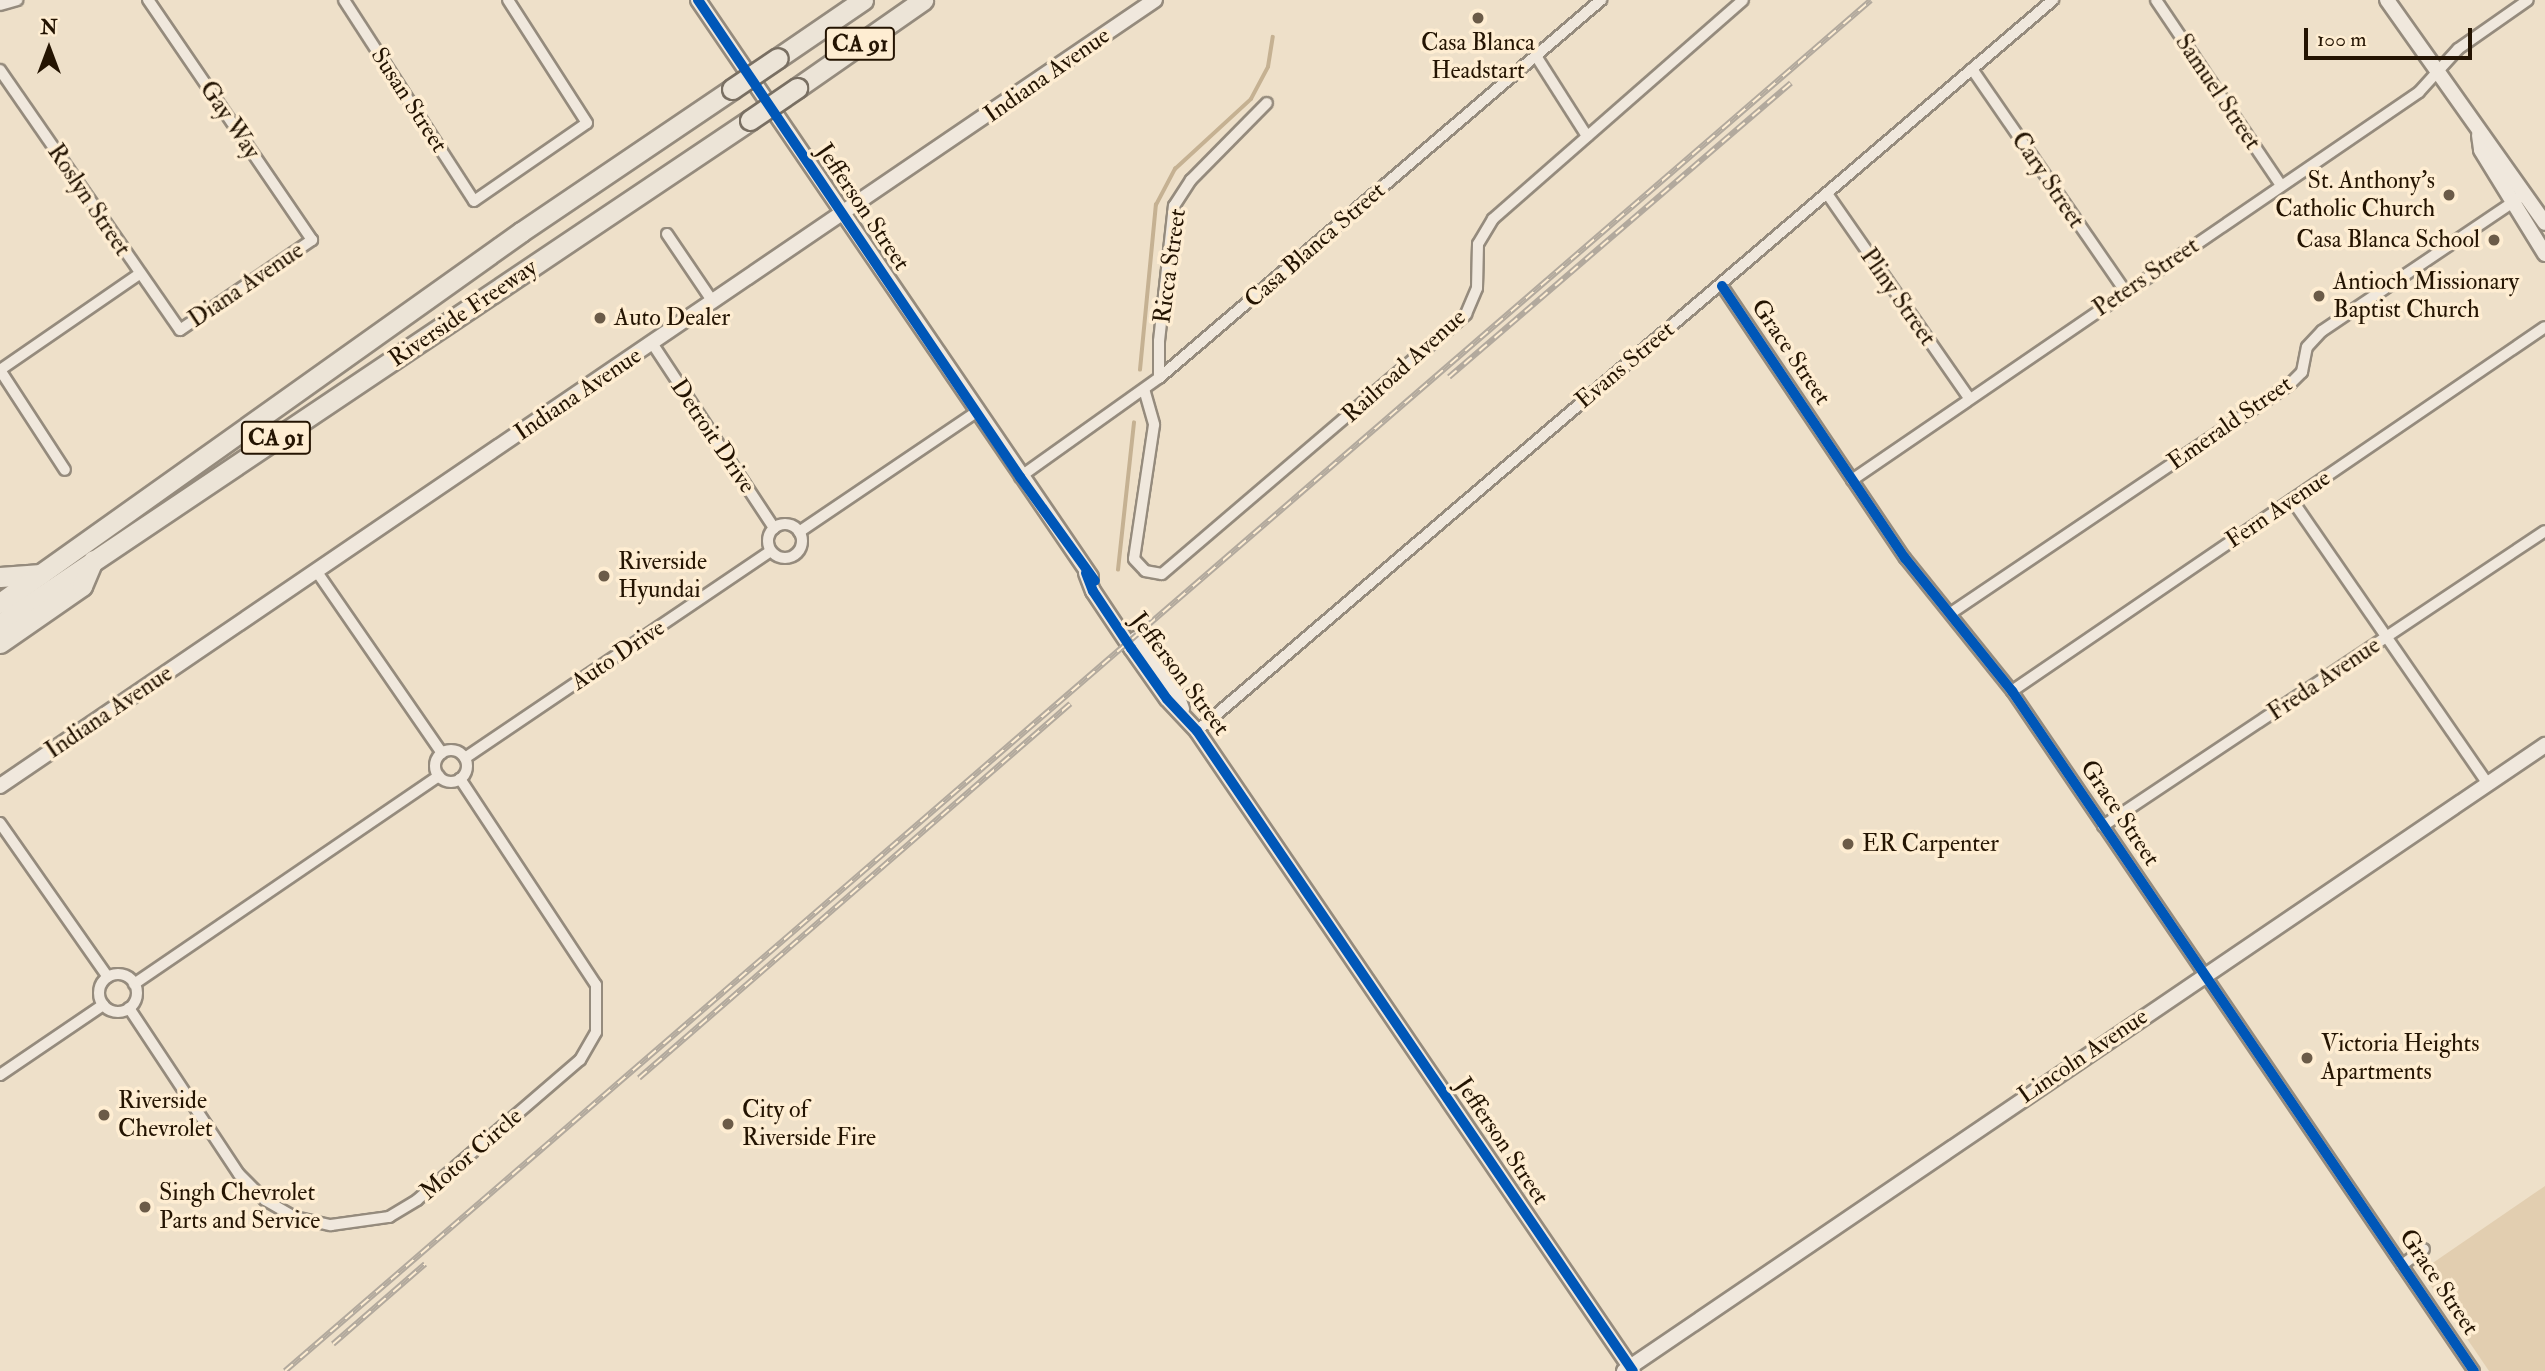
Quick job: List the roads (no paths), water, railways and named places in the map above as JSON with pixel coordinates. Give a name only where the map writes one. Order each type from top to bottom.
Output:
[{"type":"highway","name":"Riverside Freeway","points":[[0,603],[521,232],[863,0]]},
{"type":"highway","name":"Riverside Freeway","points":[[0,624],[750,120],[923,0]]},
{"type":"highway","points":[[0,643],[82,586],[93,560]]},
{"type":"highway","points":[[0,578],[42,574]]},
{"type":"street","points":[[0,5],[17,0]]},
{"type":"street","name":"Gay Way","points":[[148,0],[313,240]]},
{"type":"street","name":"Susan Street","points":[[344,0],[474,201],[587,123],[508,0]]},
{"type":"street","name":"Jefferson Street","points":[[698,0],[1086,573],[1093,591],[1131,648],[1167,699],[1183,712],[1197,731],[1629,1370]]},
{"type":"street","name":"Indiana Avenue","points":[[0,786],[843,215],[1155,0]]},
{"type":"street","name":"Casa Blanca Street","points":[[1020,477],[1160,378],[1601,0]]},
{"type":"street","name":"Evans Street","points":[[1197,731],[1722,286],[2053,0]]},
{"type":"street","name":"Samuel Street","points":[[2155,0],[2281,185]]},
{"type":"street","points":[[2387,0],[2479,135],[2481,150],[2519,198],[2545,254]]},
{"type":"street","name":"Peters Street","points":[[1852,480],[2419,92],[2435,69],[2528,0]]},
{"type":"street","name":"Railroad Avenue","points":[[1144,389],[1154,425],[1133,559],[1138,566],[1162,574],[1174,567],[1466,314],[1477,288],[1475,261],[1482,232],[1737,2]]},
{"type":"street","points":[[1536,56],[1587,136]]},
{"type":"street","name":"Cary Street","points":[[1972,69],[2125,291]]},
{"type":"street","name":"Roslyn Street","points":[[0,70],[180,330]]},
{"type":"street","name":"Ricca Street","points":[[1160,378],[1159,341],[1174,206],[1191,180],[1267,103]]},
{"type":"street","name":"Pliny Street","points":[[1828,195],[1969,398]]},
{"type":"street","points":[[2519,198],[2542,213]]},
{"type":"street","name":"Emerald Street","points":[[1951,613],[2288,386],[2302,372],[2312,339],[2519,198]]},
{"type":"street","points":[[667,234],[713,302]]},
{"type":"street","name":"Diana Avenue","points":[[180,330],[313,240]]},
{"type":"street","points":[[65,470],[0,370],[139,274]]},
{"type":"street","name":"Grace Street","points":[[1722,286],[1905,558],[2012,691],[2474,1371]]},
{"type":"street","name":"Fern Avenue","points":[[2012,691],[2545,327]]},
{"type":"street","name":"Detroit Drive","points":[[652,344],[774,528]]},
{"type":"street","name":"Auto Drive","points":[[465,758],[771,551],[780,557],[795,555],[801,547],[799,532],[976,412]]},
{"type":"street","points":[[2292,500],[2487,783]]},
{"type":"street","points":[[771,551],[769,537],[774,528],[784,524],[799,532]]},
{"type":"street","name":"Freda Avenue","points":[[2103,826],[2545,531]]},
{"type":"street","points":[[317,572],[442,753]]},
{"type":"street","name":"Lincoln Avenue","points":[[1629,1370],[2204,973],[2545,745]]},
{"type":"street","points":[[455,751],[465,758],[467,767],[460,779],[447,782],[439,776],[436,764],[442,753],[455,751]]},
{"type":"street","points":[[134,984],[439,776]]},
{"type":"street","name":"Motor Circle","points":[[129,1008],[239,1174],[265,1200],[295,1217],[331,1225],[389,1217],[417,1200],[580,1060],[596,1032],[596,985],[460,779]]},
{"type":"street","points":[[0,823],[108,977]]},
{"type":"street","points":[[125,976],[134,984],[135,999],[129,1008],[118,1012],[103,1005],[100,987],[108,977],[125,976]]},
{"type":"street","points":[[0,1074],[103,1005]]},
{"type":"street","points":[[2402,1265],[2424,1249]]},
{"type":"waterway","points":[[1140,370],[1156,205],[1175,169],[1251,99],[1268,67],[1273,37]]},
{"type":"waterway","points":[[1118,570],[1134,423]]},
{"type":"railway","points":[[285,1371],[1871,0]]},
{"type":"railway","points":[[1449,377],[1791,83]]},
{"type":"railway","points":[[639,1078],[1070,704]]},
{"type":"railway","points":[[333,1344],[425,1264]]},
{"type":"place","name":"Casa Blanca Headstart","points":[[1478,18]]},
{"type":"place","name":"St. Anthony's Catholic Church","points":[[2449,195]]},
{"type":"place","name":"Casa Blanca School","points":[[2494,240]]},
{"type":"place","name":"Antioch Missionary Baptist Church","points":[[2319,296]]},
{"type":"place","name":"Auto Dealer","points":[[600,318]]},
{"type":"place","name":"Riverside Hyundai","points":[[604,576]]},
{"type":"place","name":"ER Carpenter","points":[[1848,844]]},
{"type":"place","name":"Victoria Heights Apartments","points":[[2307,1058]]},
{"type":"place","name":"Riverside Chevrolet","points":[[104,1115]]},
{"type":"place","name":"City of Riverside Fire","points":[[728,1124]]},
{"type":"place","name":"Singh Chevrolet Parts and Service","points":[[145,1207]]}]
